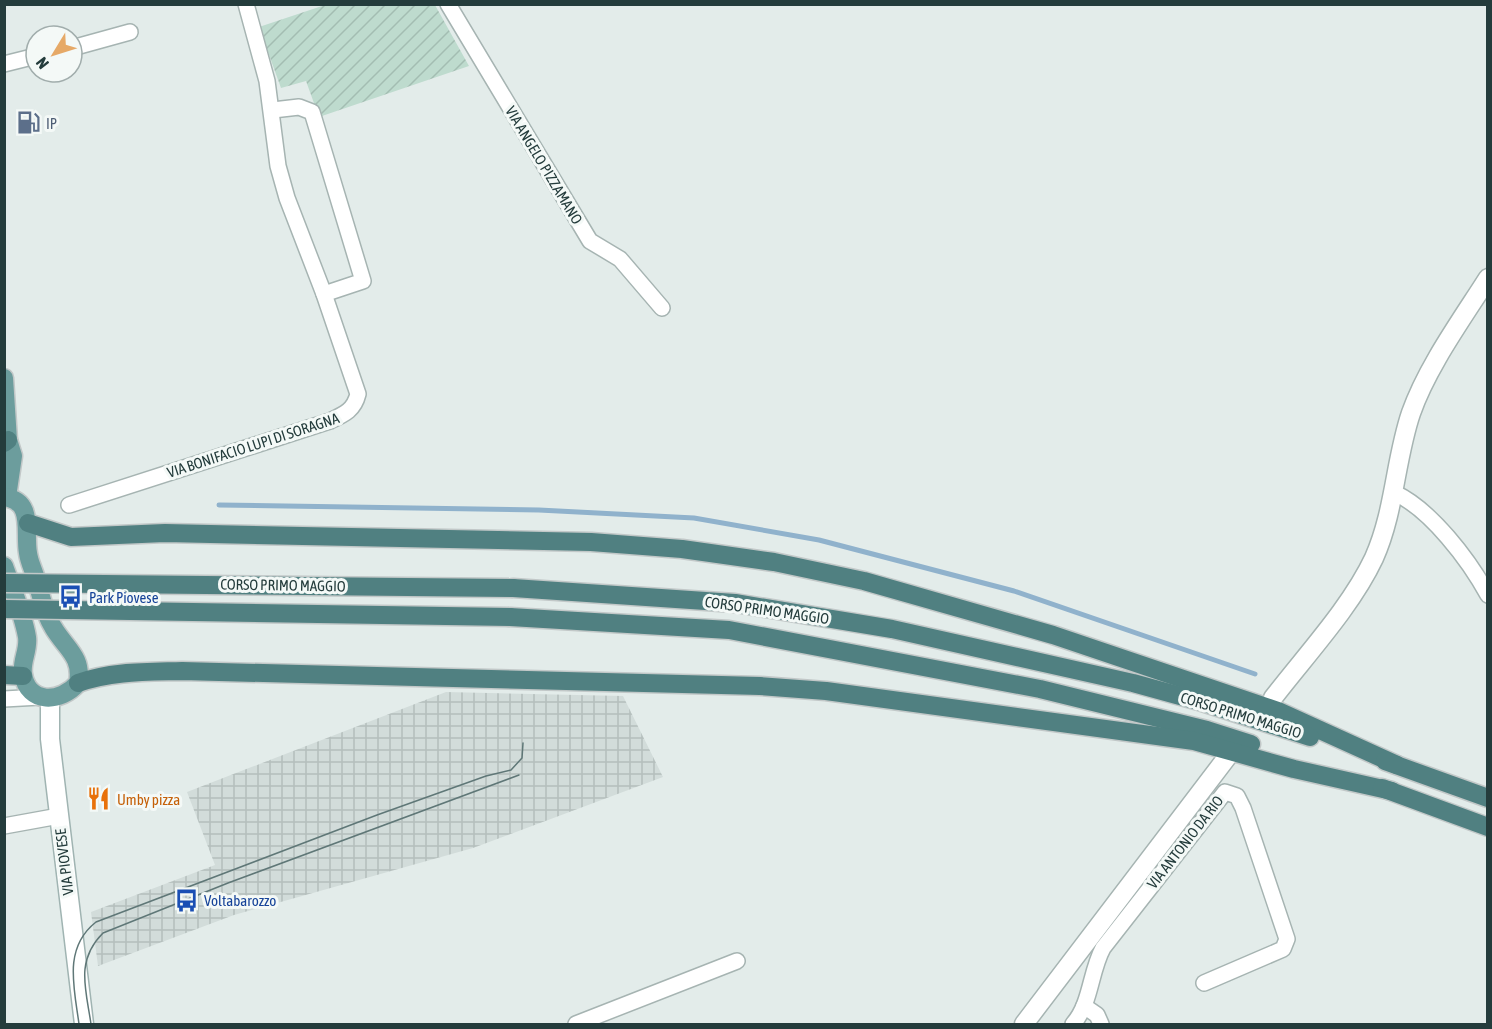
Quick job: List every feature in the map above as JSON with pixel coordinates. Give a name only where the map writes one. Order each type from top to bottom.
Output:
[{"type":"highway","points":[[28,523],[71,537],[165,533],[591,542],[682,549],[774,562],[864,581],[1053,634],[1278,711],[1396,765]]},
{"type":"highway","name":"CORSO PRIMO MAGGIO","points":[[14,583],[513,588],[735,603],[892,629],[1075,669],[1202,702],[1396,765],[1488,798]]},
{"type":"highway","name":"CORSO PRIMO MAGGIO","points":[[4,609],[510,617],[729,630],[1040,689],[1207,730],[1392,791],[1488,827]]},
{"type":"highway","points":[[78,683],[98,676],[132,672],[182,671],[771,687],[826,691],[1194,741],[1294,769],[1392,791]]},
{"type":"highway","points":[[4,675],[23,676]]},
{"type":"main road","points":[[4,378],[6,441],[14,456],[6,497],[22,506],[28,523],[28,555],[47,616],[78,661],[78,683],[60,698],[45,698],[29,688],[23,676],[27,637],[4,566]]},
{"type":"street","name":"VIA BONIFACIO LUPI DI SORAGNA","points":[[69,505],[347,414],[356,405],[358,394],[324,294],[287,198],[279,166],[273,110],[246,4]]},
{"type":"street","name":"VIA ANGELO PIZZAMANO","points":[[448,4],[590,241],[620,259],[662,308]]},
{"type":"street","points":[[84,45],[130,32]]},
{"type":"street","points":[[4,64],[24,59]]},
{"type":"street","points":[[273,110],[299,107],[312,112],[363,281],[324,294]]},
{"type":"street","points":[[1273,698],[1355,591],[1373,559],[1395,494],[1405,434],[1412,410],[1447,345],[1488,278]]},
{"type":"street","points":[[1395,494],[1409,500],[1456,548],[1488,595]]},
{"type":"street","points":[[4,699],[45,698]]},
{"type":"street","name":"VIA PIOVESE","points":[[45,698],[84,1024]]},
{"type":"street","name":"VIA ANTONIO DA RIO","points":[[1024,1024],[1228,756]]},
{"type":"street","name":"VIA ANTONIO DA RIO","points":[[1073,1024],[1084,1006],[1095,964],[1103,948],[1226,792],[1237,796],[1243,808],[1287,939],[1283,949],[1204,983]]},
{"type":"street","points":[[4,826],[59,816]]},
{"type":"street","points":[[576,1024],[737,961]]},
{"type":"street","points":[[1084,1006],[1096,1015],[1101,1024]]},
{"type":"shaded area","points":[[446,692],[623,696],[663,777],[473,848],[234,915],[98,966],[91,912],[215,865],[187,792]]},
{"type":"green space","points":[[325,5],[435,5],[469,66],[319,117],[306,81],[281,88],[259,27]]},
{"type":"waterway","points":[[219,505],[539,510],[694,518],[819,540],[1014,591],[1255,674]]},
{"type":"tram line","points":[[79,1024],[73,982],[75,956],[86,932],[96,922],[377,815],[486,776],[511,770],[522,758],[523,743]]},
{"type":"tram line","points":[[91,1024],[85,987],[86,965],[94,944],[103,933],[228,883],[519,775]]},
{"type":"place","name":"IP","points":[[28,123]]},
{"type":"place","name":"Park Piovese","points":[[71,597]]},
{"type":"place","name":"Umby pizza","points":[[99,799]]},
{"type":"place","name":"Voltabarozzo","points":[[186,900]]}]
